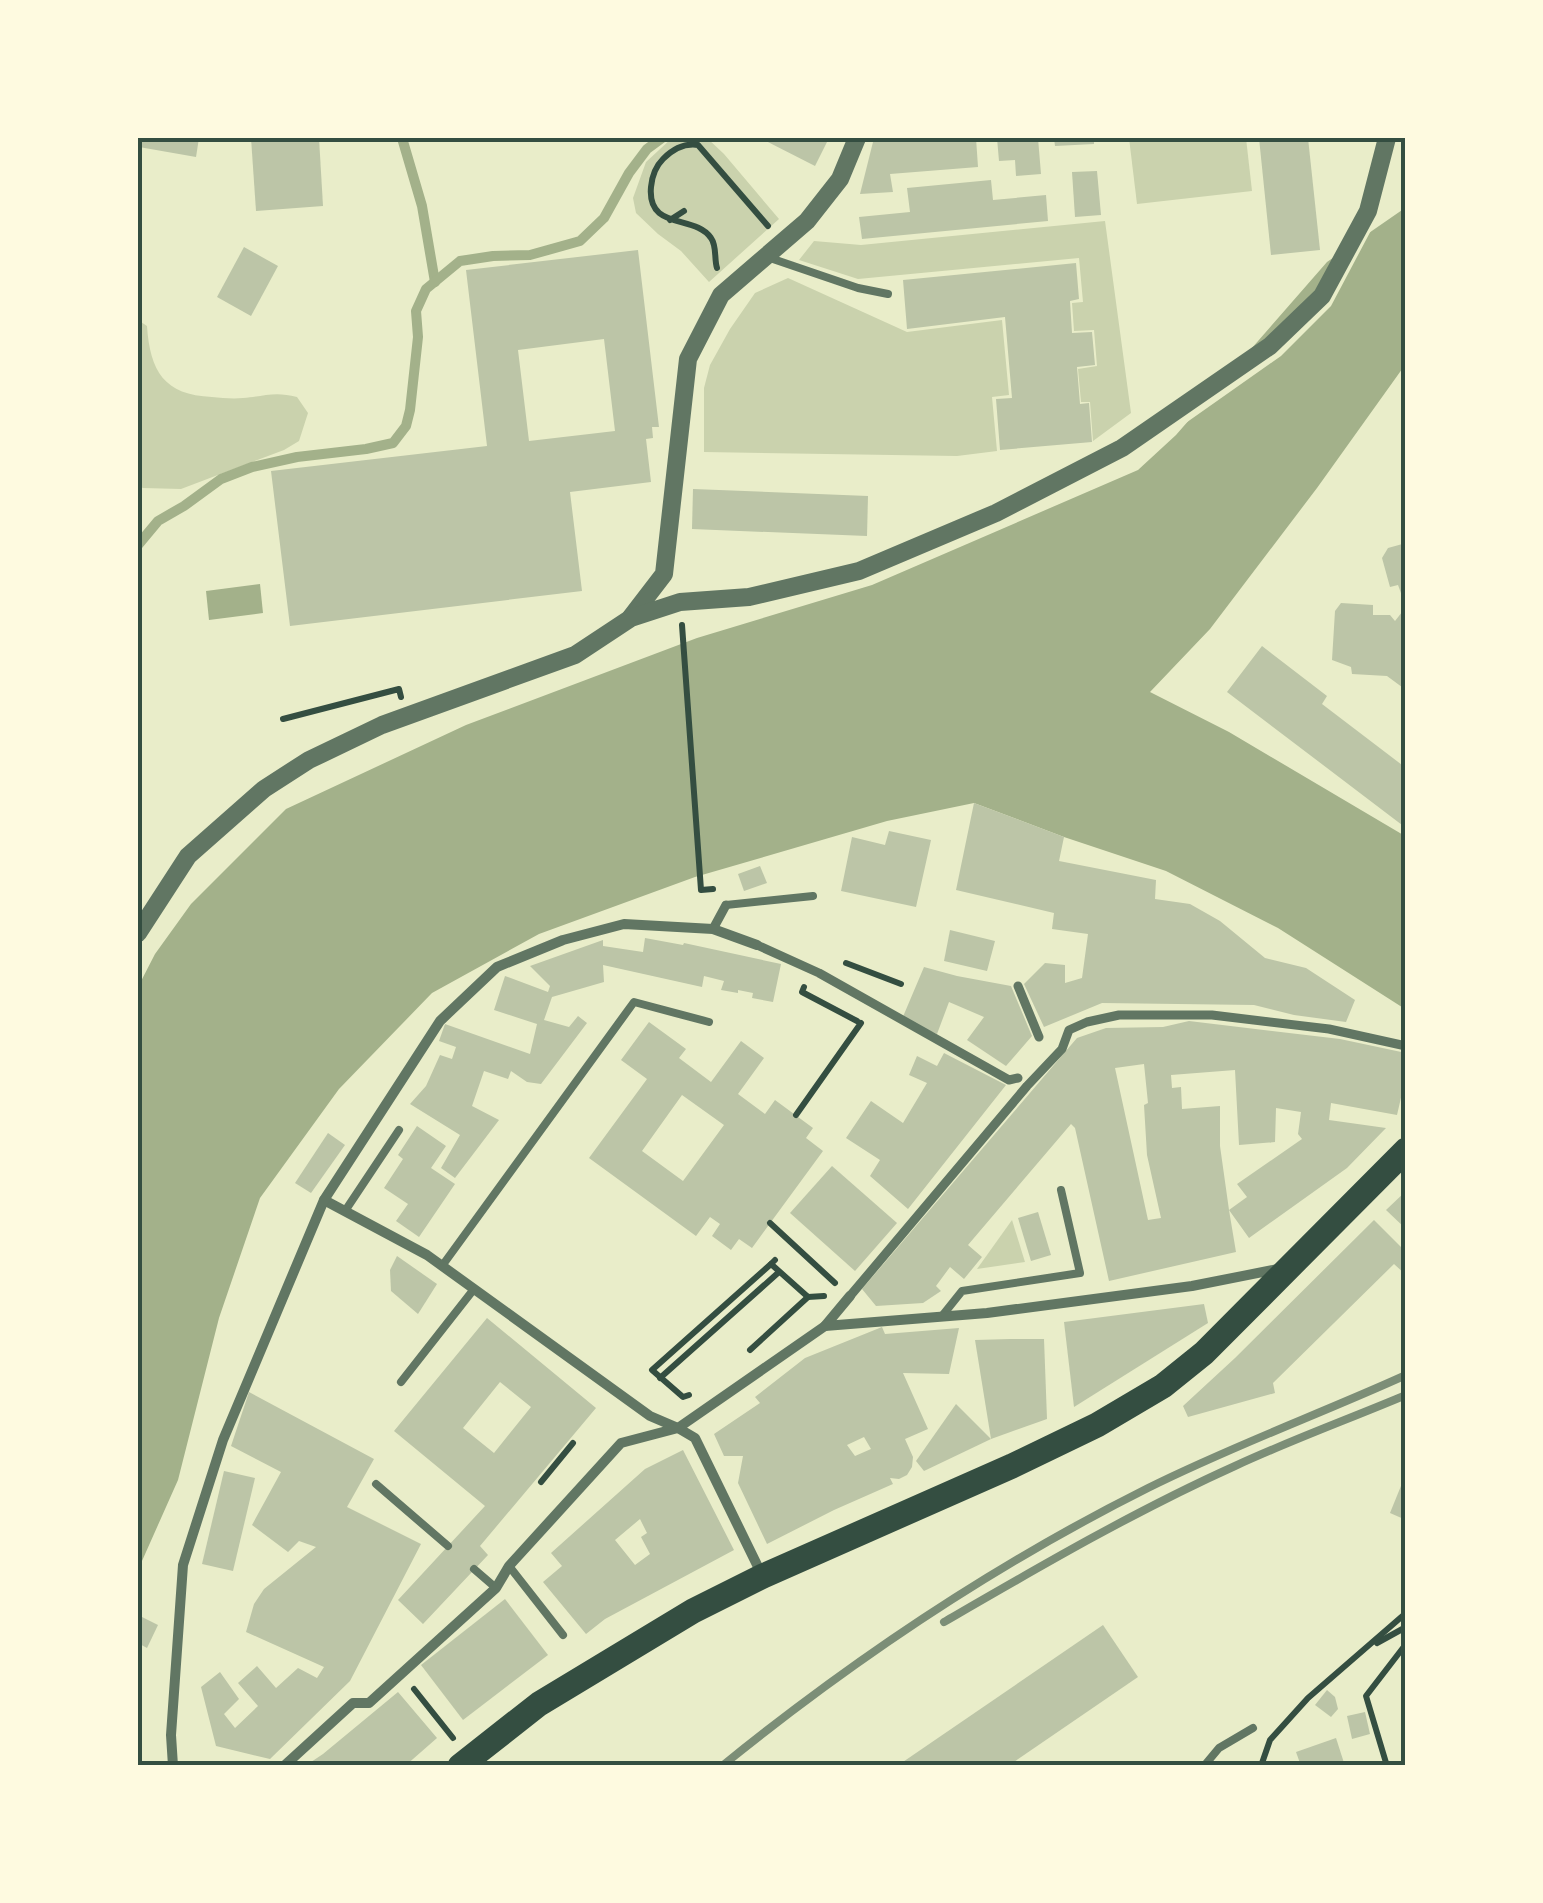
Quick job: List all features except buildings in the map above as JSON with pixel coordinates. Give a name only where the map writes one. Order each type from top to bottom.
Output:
[{"type":"main road","points":[[460,1766],[554,1695],[693,1612],[763,1576],[1012,1466],[1164,1386],[1204,1353],[1406,1150]]},
{"type":"street","points":[[631,618],[664,574],[688,359],[721,294],[807,221],[840,180],[857,138]]},
{"type":"street","points":[[138,933],[188,856],[264,789],[308,760],[382,726],[575,655],[631,618],[680,602],[749,597],[859,571],[996,513],[1122,448],[1270,346],[1322,296],[1368,211],[1387,138]]},
{"type":"street","points":[[714,929],[726,905]]},
{"type":"street","points":[[173,1766],[170,1735],[183,1566],[223,1440],[324,1200],[440,1021],[497,967],[563,940],[624,924],[714,929],[819,973],[1010,1080],[1018,1078]]},
{"type":"street","points":[[1018,986],[1039,1036]]},
{"type":"street","points":[[284,1766],[353,1704],[370,1703],[496,1588],[509,1566],[621,1443],[678,1428],[825,1326],[1062,1049],[1068,1030],[1119,1014],[1212,1015],[1329,1029],[1406,1046]]},
{"type":"street","points":[[324,1200],[427,1255],[472,1293],[650,1416],[694,1438],[763,1576]]},
{"type":"street","points":[[825,1326],[1192,1286],[1288,1267]]},
{"type":"lane","points":[[765,256],[858,288],[888,294]]},
{"type":"lane","points":[[726,905],[813,896]]},
{"type":"lane","points":[[442,1266],[634,1002],[709,1022]]},
{"type":"lane","points":[[344,1211],[399,1130]]},
{"type":"lane","points":[[942,1316],[962,1292],[1080,1274],[1061,1190]]},
{"type":"lane","points":[[401,1382],[472,1293]]},
{"type":"lane","points":[[376,1484],[448,1546]]},
{"type":"lane","points":[[509,1566],[563,1636]]},
{"type":"lane","points":[[474,1569],[496,1588]]},
{"type":"lane","points":[[1204,1766],[1219,1748],[1253,1728]]},
{"type":"path","points":[[726,278],[715,265],[714,241],[708,234],[670,220],[650,200],[658,164],[668,153],[680,146],[698,146],[729,186],[782,242]]},
{"type":"path","points":[[670,220],[684,211]]},
{"type":"path","points":[[683,634],[701,890]]},
{"type":"path","points":[[283,719],[399,688],[402,698]]},
{"type":"path","points":[[796,1115],[861,1023]]},
{"type":"path","points":[[770,1223],[850,1296]]},
{"type":"path","points":[[683,1397],[652,1370],[773,1262],[778,1272],[808,1297]]},
{"type":"path","points":[[660,1378],[778,1272]]},
{"type":"path","points":[[696,1331],[704,1339]]},
{"type":"path","points":[[540,1482],[573,1443]]},
{"type":"path","points":[[1261,1766],[1270,1740],[1308,1698],[1406,1614]]},
{"type":"path","points":[[1367,1648],[1406,1627]]},
{"type":"path","points":[[1388,1766],[1366,1696],[1406,1644]]},
{"type":"path","points":[[411,1685],[453,1739]]},
{"type":"shaded area","points":[[672,138],[707,138],[779,219],[709,282],[681,251],[636,213],[633,198],[646,162]]},
{"type":"shaded area","points":[[1129,138],[1246,138],[1252,191],[1137,204]]},
{"type":"shaded area","points":[[1405,208],[1405,365],[1210,629],[1150,692],[1229,732],[1405,836],[1405,1009],[1278,928],[1166,871],[974,803],[887,821],[695,877],[539,934],[432,993],[339,1089],[260,1198],[219,1318],[178,1480],[138,1570],[138,987],[155,954],[191,904],[286,809],[466,725],[697,638],[872,585],[1138,470],[1176,435],[1327,262]]},
{"type":"shaded area","points":[[1105,221],[1131,413],[1093,441],[1090,402],[1081,402],[1078,369],[1097,366],[1094,330],[1074,331],[1072,303],[1083,302],[1079,258],[858,279],[799,260],[814,241],[861,245]]},
{"type":"shaded area","points":[[788,278],[907,332],[1002,320],[1009,395],[992,397],[997,451],[957,456],[704,452],[704,388],[710,365],[755,293]]},
{"type":"shaded area","points":[[138,320],[147,326],[156,368],[171,386],[196,395],[228,398],[276,394],[297,397],[308,413],[299,441],[181,489],[138,486]]},
{"type":"shaded area","points":[[260,584],[263,613],[209,620],[206,591]]},
{"type":"shaded area","points":[[1012,1220],[1025,1262],[977,1269]]},
{"type":"pier","points":[[1375,223],[1331,306],[1281,356],[1173,432],[1219,378],[1318,294],[1342,246]]},
{"type":"waterway","points":[[402,138],[422,206],[435,282]]},
{"type":"waterway","points":[[138,545],[158,521],[221,479],[297,457],[393,443],[406,426],[410,410],[418,337],[416,311],[426,289],[460,261],[530,255],[580,241],[604,218],[647,149],[662,138]]},
{"type":"railway","points":[[722,1766],[875,1651],[1036,1548],[1180,1473],[1406,1375]]},
{"type":"railway","points":[[944,1622],[1198,1483],[1406,1395]]}]
